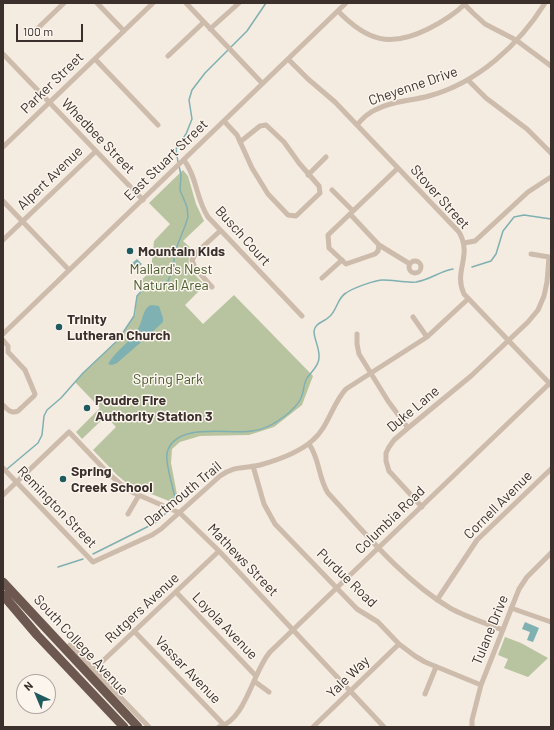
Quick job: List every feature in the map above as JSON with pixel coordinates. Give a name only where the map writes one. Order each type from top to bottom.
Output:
[{"type":"highway","name":"South College Avenue","points":[[4,589],[65,650],[138,727]]},
{"type":"highway","name":"South College Avenue","points":[[4,589],[38,635],[88,675],[124,727]]},
{"type":"street","points":[[38,28],[64,3]]},
{"type":"street","points":[[97,3],[124,31]]},
{"type":"street","name":"Parker Street","points":[[3,147],[153,3]]},
{"type":"street","points":[[186,3],[262,83]]},
{"type":"street","points":[[210,29],[239,3]]},
{"type":"street","name":"East Stuart Street","points":[[3,334],[346,3]]},
{"type":"street","name":"Cheyenne Drive","points":[[356,125],[371,112],[381,107],[428,97],[468,80],[489,65],[516,40],[534,20],[545,3]]},
{"type":"street","points":[[338,11],[349,23],[364,33],[379,38],[396,40],[408,38],[421,33],[448,18],[466,4],[486,24],[516,40],[551,66]]},
{"type":"street","points":[[168,56],[204,22]]},
{"type":"street","name":"Whedbee Street","points":[[3,54],[143,200]]},
{"type":"street","points":[[95,59],[158,125]]},
{"type":"street","name":"Stover Street","points":[[288,59],[308,79],[335,102],[459,232],[464,243],[465,250],[460,280],[462,291],[551,384]]},
{"type":"street","points":[[468,80],[486,98],[527,129],[551,153]]},
{"type":"street","points":[[224,121],[236,135],[261,184],[288,215],[296,216],[320,193],[319,186],[308,175],[284,142],[266,125],[260,126],[240,142]]},
{"type":"street","name":"Alpert Avenue","points":[[3,240],[96,151]]},
{"type":"street","points":[[308,175],[326,157]]},
{"type":"street","name":"Busch Court","points":[[183,161],[191,172],[204,212],[220,231],[302,316]]},
{"type":"street","points":[[379,245],[378,251],[375,254],[346,264],[330,248],[328,236],[398,168]]},
{"type":"street","points":[[464,243],[475,241],[523,196],[551,177]]},
{"type":"street","points":[[332,190],[379,245],[410,264]]},
{"type":"street","points":[[3,201],[69,270]]},
{"type":"street","points":[[212,287],[195,268],[192,260],[196,253],[220,231]]},
{"type":"street","name":"Duke Lane","points":[[422,506],[391,475],[386,461],[388,447],[408,428],[471,376],[534,316],[541,303],[546,288],[549,257],[531,254]]},
{"type":"street","points":[[322,278],[342,260]]},
{"type":"street","name":"Dartmouth Trail","points":[[93,562],[152,535],[170,523],[225,472],[240,467],[253,466],[282,457],[309,444],[323,429],[342,394],[350,386],[427,337],[468,299]]},
{"type":"street","points":[[412,317],[427,337]]},
{"type":"street","points":[[357,334],[359,354],[388,401],[408,428]]},
{"type":"street","points":[[3,340],[8,346],[8,352],[25,370],[35,394],[15,412],[9,411],[3,405]]},
{"type":"street","name":"Columbia Road","points":[[225,726],[239,711],[245,701],[265,658],[336,588],[551,384]]},
{"type":"street","name":"Mathews Street","points":[[17,482],[69,432],[117,482],[138,495],[180,513],[218,551],[384,727]]},
{"type":"street","points":[[309,444],[315,454],[322,483],[328,493],[406,575],[437,600],[466,616],[503,630]]},
{"type":"street","name":"Purdue Road","points":[[253,466],[264,504],[275,524],[356,609],[378,622],[399,644],[415,656],[436,667],[481,685]]},
{"type":"street","name":"Remington Street","points":[[3,468],[93,562]]},
{"type":"street","name":"Cornell Avenue","points":[[437,600],[477,540],[551,469]]},
{"type":"street","points":[[3,495],[17,482]]},
{"type":"street","points":[[128,514],[138,495]]},
{"type":"street","name":"Rutgers Avenue","points":[[88,675],[218,551]]},
{"type":"street","name":"Tulane Drive","points":[[472,727],[472,720],[481,685],[519,589],[527,577],[551,553]]},
{"type":"street","name":"Loyola Avenue","points":[[176,592],[255,678]]},
{"type":"street","points":[[511,608],[551,622]]},
{"type":"street","name":"Vassar Avenue","points":[[134,631],[225,726]]},
{"type":"street","name":"Yale Way","points":[[313,727],[399,644]]},
{"type":"street","points":[[425,694],[436,667]]},
{"type":"street","points":[[88,675],[149,727]]},
{"type":"street","points":[[255,678],[269,692]]},
{"type":"street","points":[[219,727],[225,726]]},
{"type":"green space","name":"Spring Park","points":[[183,170],[188,176],[196,204],[204,221],[183,241],[193,250],[190,256],[189,265],[193,273],[205,285],[185,305],[203,324],[234,295],[313,376],[302,405],[274,427],[249,435],[200,436],[180,442],[172,449],[171,463],[179,505],[129,485],[93,450],[116,427],[106,416],[82,439],[76,432],[100,408],[75,382],[118,340],[135,315],[137,296],[143,290],[137,284],[151,271],[154,241],[170,224],[149,203]]},
{"type":"green space","points":[[505,637],[521,643],[548,658],[528,677],[504,668],[508,659],[498,655]]},
{"type":"water","points":[[137,259],[142,264],[135,270],[130,265]]},
{"type":"water","points":[[151,305],[159,306],[163,322],[117,363],[112,365],[108,364],[115,354],[136,332],[146,309]]},
{"type":"water","points":[[525,622],[539,628],[533,642],[527,640],[530,632],[522,629]]},
{"type":"waterway","points":[[178,162],[176,149],[186,134],[192,119],[189,100],[192,90],[205,73],[247,31],[266,3]]},
{"type":"waterway","points":[[7,469],[38,443],[42,435],[44,416],[47,410],[61,398],[83,373],[118,340],[134,316],[137,296],[144,288],[158,286],[168,281],[174,266],[174,254],[188,217],[187,207],[180,190],[181,175],[179,166]]},
{"type":"waterway","points":[[472,267],[491,261],[496,254],[503,231],[514,217],[524,215],[551,219]]},
{"type":"waterway","points":[[174,502],[175,498],[168,469],[167,457],[167,453],[172,443],[181,437],[192,433],[218,431],[242,432],[256,430],[265,428],[281,419],[300,401],[307,378],[319,361],[318,347],[314,334],[315,328],[332,314],[343,295],[349,291],[375,281],[416,282],[453,269]]},
{"type":"waterway","points":[[93,554],[155,523],[166,513]]},
{"type":"waterway","points":[[58,567],[83,559]]},
{"type":"place","name":"Mountain Kids","points":[[130,251]]},
{"type":"place","name":"Trinity Lutheran Church","points":[[59,327]]},
{"type":"place","name":"Poudre Fire Authority Station 3","points":[[87,408]]},
{"type":"place","name":"Spring Creek School","points":[[63,479]]},
{"type":"park label","name":"Mallard's Nest Natural Area","points":[[171,278]]}]
